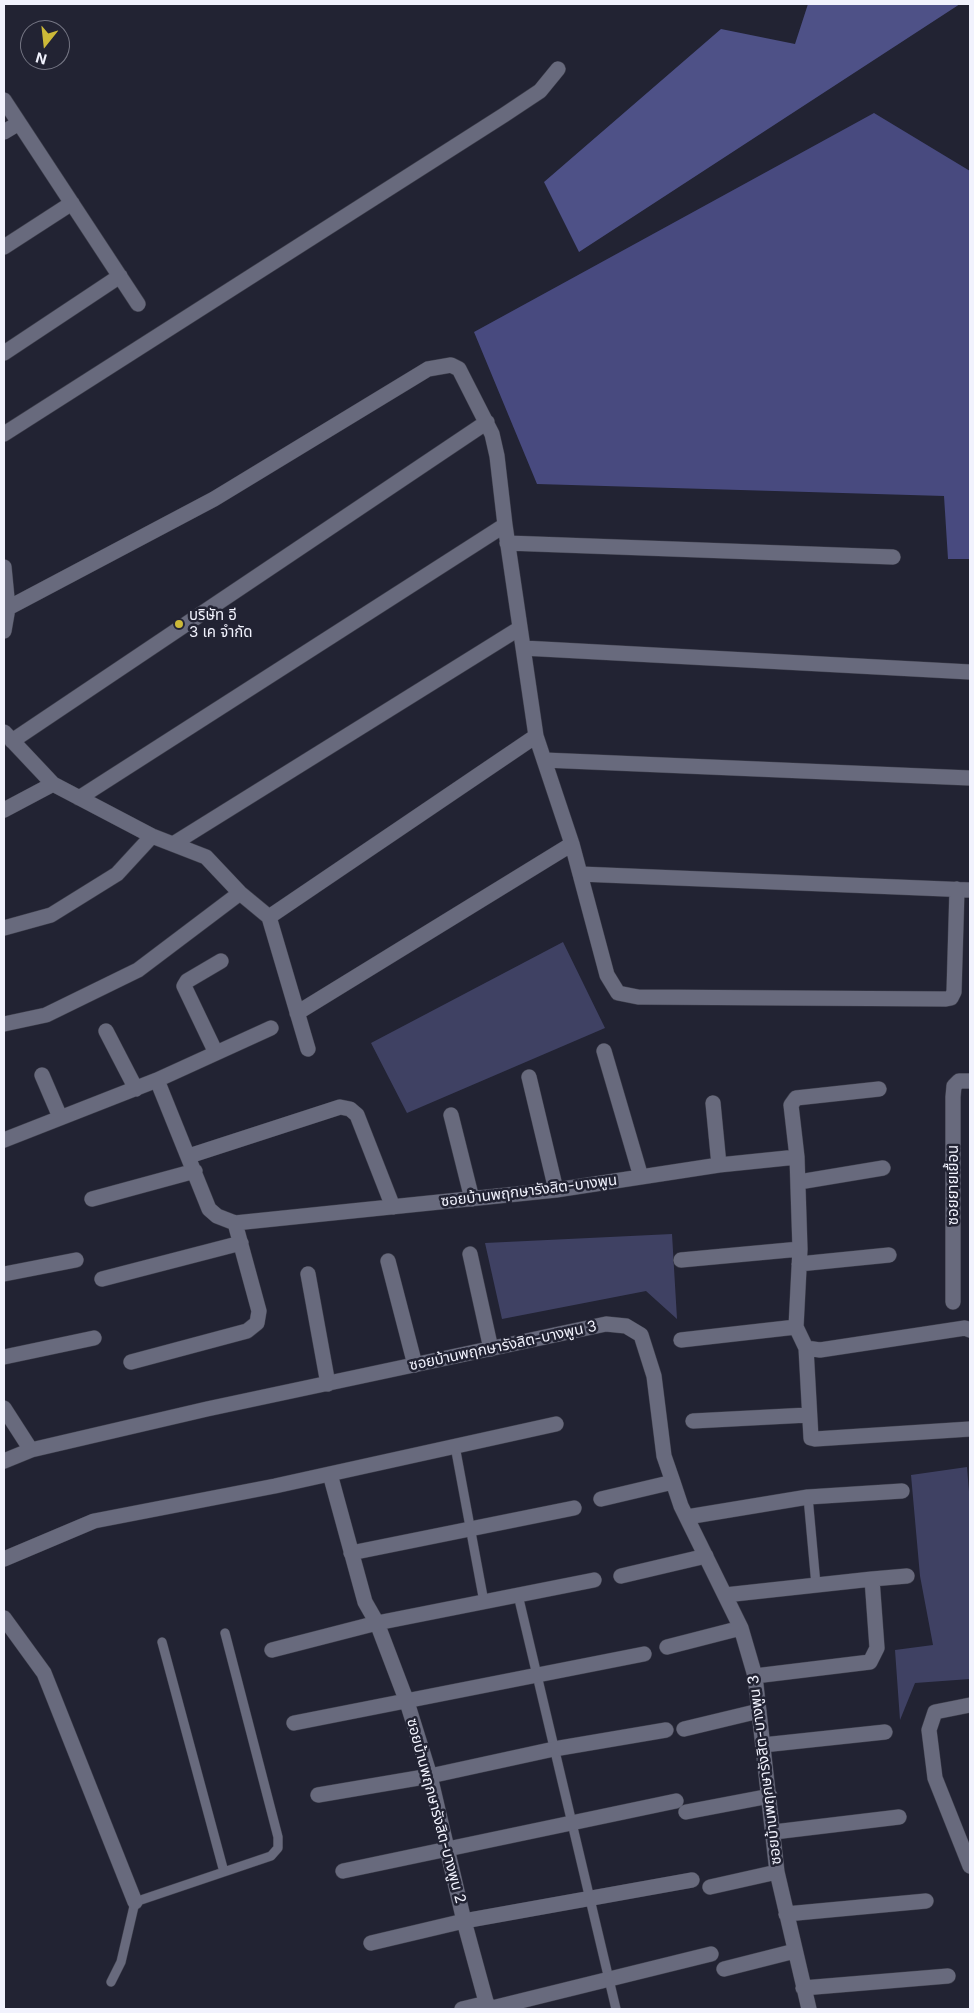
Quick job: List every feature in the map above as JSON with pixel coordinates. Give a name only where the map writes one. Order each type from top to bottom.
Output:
[{"type":"street","points":[[4,434],[504,115],[540,91],[558,69]]},
{"type":"street","points":[[4,100],[138,304]]},
{"type":"street","points":[[4,132],[18,122]]},
{"type":"street","points":[[4,247],[72,203]]},
{"type":"street","points":[[5,350],[120,276]]},
{"type":"street","points":[[8,608],[214,499],[428,368],[451,365],[459,369],[487,422],[497,456],[504,525],[536,736],[572,844],[580,874],[607,975],[618,993],[638,997],[946,999],[951,998],[954,992],[964,890],[580,874]]},
{"type":"street","points":[[308,1048],[269,917],[240,893],[206,858],[152,836],[52,784],[8,737],[487,422]]},
{"type":"street","points":[[79,798],[504,525]]},
{"type":"street","points":[[507,543],[893,557]]},
{"type":"street","points":[[4,567],[8,608],[4,631]]},
{"type":"street","points":[[173,844],[520,628]]},
{"type":"street","points":[[523,648],[970,672]]},
{"type":"street","points":[[269,917],[536,736]]},
{"type":"street","points":[[544,760],[970,778]]},
{"type":"street","points":[[4,810],[52,784]]},
{"type":"street","points":[[4,928],[51,915],[117,874],[152,836]]},
{"type":"street","points":[[297,1013],[572,844]]},
{"type":"street","points":[[4,1024],[46,1015],[138,970],[240,893]]},
{"type":"street","points":[[216,1052],[184,986],[187,981],[221,961]]},
{"type":"street","points":[[4,1140],[158,1080],[271,1028]]},
{"type":"street","points":[[106,1031],[136,1089]]},
{"type":"street","points":[[604,1051],[641,1177]]},
{"type":"street","points":[[42,1075],[60,1117]]},
{"type":"street","points":[[529,1077],[556,1190]]},
{"type":"street","points":[[131,1362],[247,1331],[257,1323],[259,1310],[235,1223],[217,1216],[209,1209],[158,1080]]},
{"type":"street","name":"ซอยยายเยื้อน","points":[[953,1302],[953,1097],[954,1086],[959,1081],[970,1080]]},
{"type":"street","points":[[879,1089],[796,1098],[791,1105],[799,1182],[800,1256],[796,1327],[806,1348],[809,1433],[811,1438],[815,1439],[970,1429]]},
{"type":"street","points":[[713,1104],[719,1165]]},
{"type":"street","points":[[189,1156],[340,1107],[350,1109],[357,1115],[393,1207]]},
{"type":"street","points":[[450,1115],[472,1198]]},
{"type":"street","name":"ซอยบ้านพฤกษารังสิต-บางพูน","points":[[235,1223],[556,1190],[719,1165],[797,1157]]},
{"type":"street","points":[[799,1182],[883,1168]]},
{"type":"street","points":[[92,1199],[195,1171]]},
{"type":"street","points":[[102,1280],[241,1243]]},
{"type":"street","points":[[470,1254],[491,1349]]},
{"type":"street","points":[[681,1260],[889,1255]]},
{"type":"street","points":[[4,1274],[76,1260]]},
{"type":"street","points":[[388,1261],[415,1365]]},
{"type":"street","points":[[308,1274],[328,1384]]},
{"type":"street","name":"ซอยบ้านพฤกษารังสิต-บางพูน 3","points":[[4,1461],[31,1450],[606,1324],[626,1326],[641,1335],[654,1376],[664,1456],[687,1517],[741,1628],[755,1676],[770,1796],[777,1872],[808,2009]]},
{"type":"street","points":[[681,1340],[796,1327]]},
{"type":"street","points":[[806,1348],[820,1350],[965,1328],[970,1330]]},
{"type":"street","points":[[4,1357],[94,1338]]},
{"type":"street","points":[[4,1408],[31,1450]]},
{"type":"street","points":[[692,1421],[808,1415]]},
{"type":"street","points":[[4,1559],[94,1521],[330,1474],[556,1424]]},
{"type":"street","name":"ซอยบ้านพฤกษารังสิต-บางพูน 2","points":[[330,1474],[350,1553],[365,1602],[377,1623],[407,1702],[430,1776],[464,1921],[488,2007]]},
{"type":"street","points":[[601,1500],[673,1482]]},
{"type":"street","points":[[687,1517],[808,1497],[902,1491]]},
{"type":"street","points":[[350,1553],[574,1508]]},
{"type":"street","points":[[621,1576],[706,1556]]},
{"type":"street","points":[[725,1595],[907,1576]]},
{"type":"street","points":[[755,1676],[870,1662],[877,1648],[872,1579]]},
{"type":"street","points":[[272,1650],[377,1623],[594,1580]]},
{"type":"street","points":[[4,1618],[44,1673],[135,1902]]},
{"type":"street","points":[[667,1647],[741,1628]]},
{"type":"street","points":[[294,1724],[536,1674],[644,1654]]},
{"type":"street","points":[[970,1705],[935,1712],[929,1730],[935,1778],[970,1866]]},
{"type":"street","points":[[684,1729],[759,1710]]},
{"type":"street","points":[[318,1795],[430,1776],[554,1748],[666,1730]]},
{"type":"street","points":[[763,1745],[885,1732]]},
{"type":"street","points":[[343,1871],[572,1823],[681,1806],[770,1796]]},
{"type":"street","points":[[774,1832],[899,1817]]},
{"type":"street","points":[[710,1887],[777,1872]]},
{"type":"street","points":[[371,1943],[464,1921],[692,1880]]},
{"type":"street","points":[[786,1914],[926,1901]]},
{"type":"street","points":[[724,1969],[795,1951]]},
{"type":"street","points":[[462,2009],[488,2007],[711,1954]]},
{"type":"street","points":[[803,1988],[948,1976]]},
{"type":"lane","points":[[455,1446],[484,1602]]},
{"type":"lane","points":[[808,1497],[816,1585]]},
{"type":"lane","points":[[518,1595],[616,2009]]},
{"type":"lane","points":[[111,1982],[121,1962],[135,1902],[271,1856],[278,1848],[278,1837],[225,1632]]},
{"type":"lane","points":[[162,1642],[224,1872]]},
{"type":"shaded area","points":[[808,4],[960,4],[579,252],[544,182],[721,29],[795,44]]},
{"type":"shaded area","points":[[874,113],[970,171],[970,559],[948,559],[944,496],[537,484],[474,332]]},
{"type":"shaded area","points":[[563,942],[605,1028],[407,1113],[371,1043]]},
{"type":"shaded area","points":[[672,1234],[677,1319],[646,1291],[502,1319],[485,1243]]},
{"type":"shaded area","points":[[967,1467],[970,1504],[970,1679],[915,1683],[900,1720],[895,1650],[933,1645],[920,1576],[911,1475]]},
{"type":"place","name":"บริษัท อี 3 เค จำกัด","points":[[179,624]]}]
